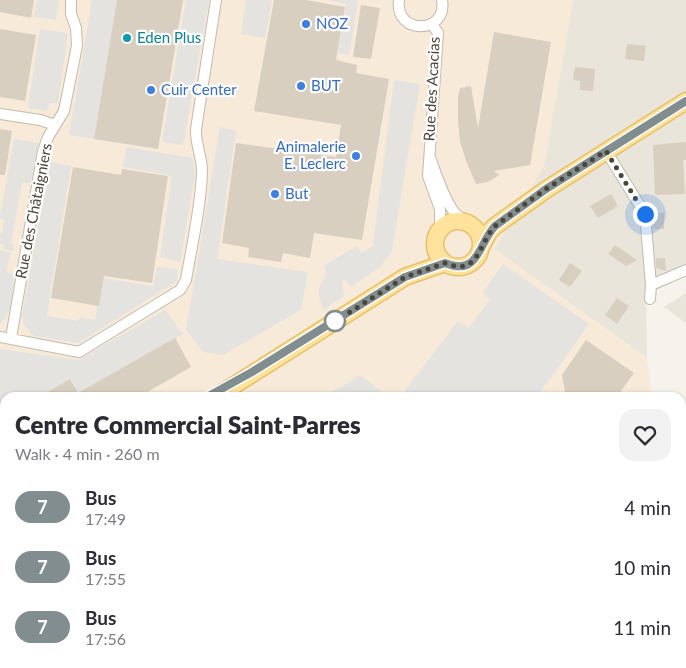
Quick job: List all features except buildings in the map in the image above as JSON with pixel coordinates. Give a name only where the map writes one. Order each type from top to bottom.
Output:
[{"type":"main road","points":[[482,245],[475,227],[469,223],[457,220],[448,222],[435,237],[435,247],[438,256],[445,263],[454,267],[464,267],[479,255],[489,232],[495,226],[546,189],[686,101]]},
{"type":"main road","points":[[469,223],[502,213],[546,189]]},
{"type":"main road","points":[[405,277],[435,247]]},
{"type":"main road","points":[[223,392],[405,277],[445,263]]},
{"type":"main road","points":[[216,392],[252,372]]},
{"type":"street","name":"Rue des Châtaigniers","points":[[11,338],[43,151],[64,110],[76,45],[76,28],[71,0]]},
{"type":"street","points":[[0,337],[79,352],[180,290],[186,280],[200,196],[202,170],[196,129],[216,0]]},
{"type":"street","points":[[400,0],[399,7],[402,16],[411,25],[423,27],[438,20],[442,12],[442,0]]},
{"type":"street","name":"Rue des Acacias","points":[[432,24],[438,33],[428,176],[440,209],[440,229]]},
{"type":"street","points":[[0,114],[40,120],[55,125]]},
{"type":"street","points":[[606,151],[645,214],[651,285],[650,299]]},
{"type":"street","name":"Rue des Acacias","points":[[429,154],[438,181],[455,214],[469,223]]},
{"type":"street","points":[[651,285],[686,270]]},
{"type":"shaded area","points":[[0,0],[573,0],[544,166],[495,249],[647,358],[651,392],[0,392]]},
{"type":"shaded area","points":[[37,0],[59,0],[56,20],[34,17]]},
{"type":"shaded area","points":[[92,0],[117,0],[94,139],[69,135]]},
{"type":"shaded area","points":[[186,0],[209,0],[183,145],[162,142]]},
{"type":"shaded area","points":[[246,0],[272,0],[265,38],[241,34]]},
{"type":"shaded area","points":[[327,0],[358,0],[349,55],[338,53],[346,4]]},
{"type":"shaded area","points":[[573,0],[686,0],[686,276],[646,295],[647,358],[494,249],[544,166]]},
{"type":"shaded area","points":[[40,29],[68,33],[58,103],[50,103],[47,111],[28,108]]},
{"type":"shaded area","points":[[394,80],[420,84],[392,250],[380,267],[352,286],[345,279],[342,281],[344,296],[323,310],[319,297],[319,288],[327,273],[323,266],[357,246],[362,253],[373,246]]},
{"type":"shaded area","points":[[220,127],[236,131],[217,259],[308,272],[301,310],[223,355],[203,352],[186,330]]},
{"type":"shaded area","points":[[14,139],[38,143],[31,183],[22,183],[11,244],[14,245],[13,251],[3,249],[4,245],[0,244],[0,233],[2,233],[4,220],[0,219],[0,216]]},
{"type":"shaded area","points":[[126,147],[193,158],[195,175],[180,262],[160,257],[172,176],[123,167]]},
{"type":"shaded area","points":[[50,162],[71,166],[47,316],[78,321],[79,317],[95,320],[102,278],[153,286],[157,267],[178,269],[177,281],[78,343],[34,336],[25,326],[22,316]]},
{"type":"shaded area","points":[[0,250],[11,253],[6,272],[14,274],[11,307],[4,320],[0,323]]},
{"type":"shaded area","points":[[503,264],[589,324],[541,392],[404,392],[458,321],[469,328],[490,299],[483,292]]},
{"type":"shaded area","points":[[686,293],[686,323],[664,307]]},
{"type":"shaded area","points":[[165,310],[183,334],[80,392],[77,392],[70,379],[46,392],[0,392],[0,349],[78,360]]},
{"type":"shaded area","points":[[360,375],[382,392],[331,392]]},
{"type":"bus line","name":"7","points":[[216,392],[331,324],[405,277],[445,263],[454,267],[464,267],[479,255],[489,232],[495,226],[546,189],[686,101]]},
{"type":"place","name":"NOZ","points":[[306,24]]},
{"type":"place","name":"Eden Plus","points":[[127,38]]},
{"type":"place","name":"BUT","points":[[301,86]]},
{"type":"place","name":"Cuir Center","points":[[151,90]]},
{"type":"place","name":"Animalerie E. Leclerc","points":[[356,156]]},
{"type":"place","name":"But","points":[[275,194]]},
{"type":"route","points":[[335,321],[331,324],[405,277],[445,263],[454,267],[464,267],[472,262],[479,255],[489,232],[495,226],[546,189],[606,151],[645,214]]}]
